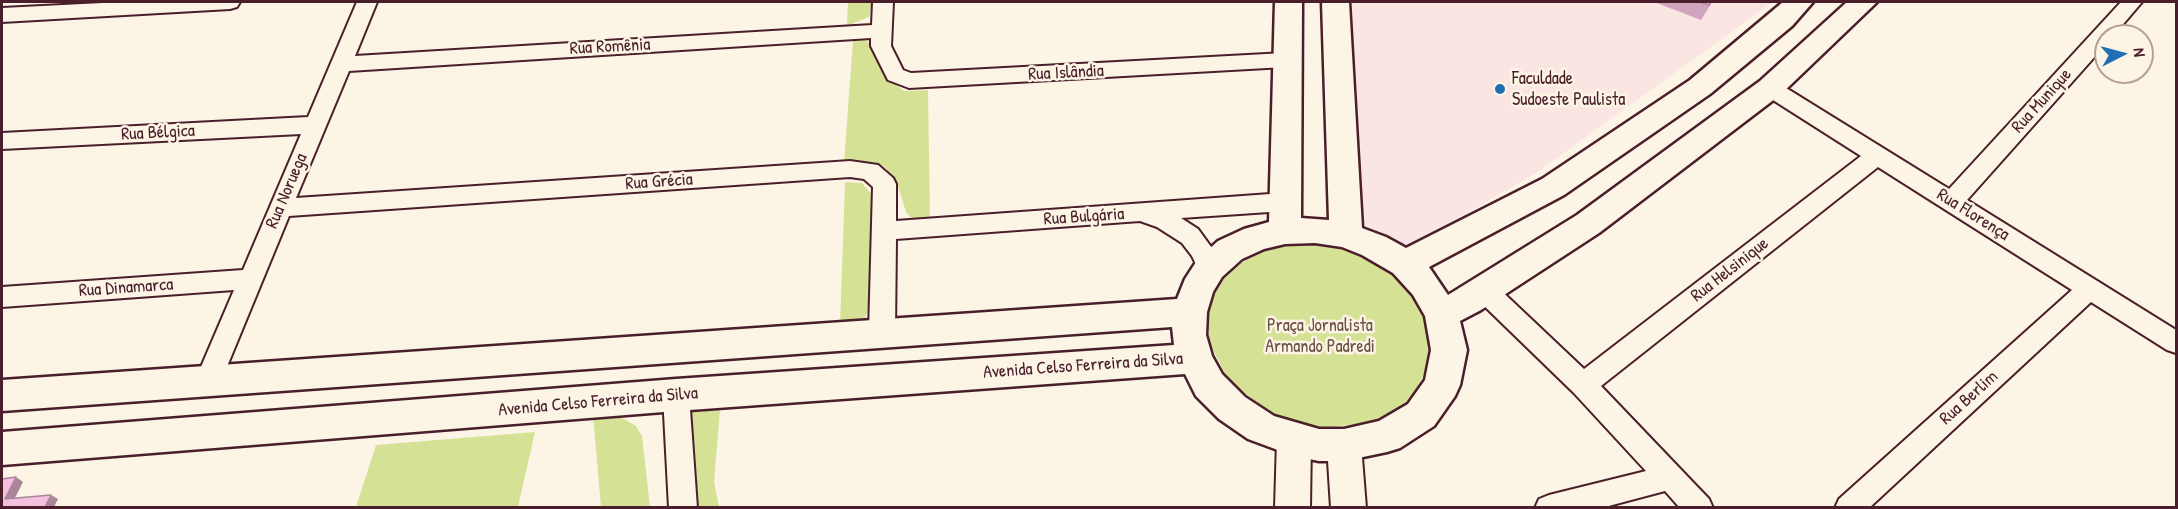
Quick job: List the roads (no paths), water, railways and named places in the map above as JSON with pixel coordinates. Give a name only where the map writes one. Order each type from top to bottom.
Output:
[{"type":"main road","points":[[1406,264],[1553,187],[1700,87],[1782,19],[1799,2]]},
{"type":"main road","points":[[1442,314],[1588,224],[1770,88],[1863,2]]},
{"type":"main road","points":[[1285,217],[1288,10],[1320,12],[1336,10],[1346,236]]},
{"type":"main road","points":[[1700,87],[1720,96],[1728,105],[1732,115]]},
{"type":"main road","points":[[1285,217],[1315,230],[1346,236],[1374,246],[1406,264],[1425,285],[1442,314],[1449,350],[1442,385],[1421,415],[1387,436],[1344,446],[1319,445],[1294,440],[1261,428],[1232,408],[1209,385],[1195,358],[1189,335],[1190,312],[1197,289],[1210,268],[1230,250],[1256,237],[1285,217]]},
{"type":"main road","points":[[2,396],[1190,312]]},
{"type":"main road","points":[[537,407],[525,403],[519,393],[525,374],[545,358]]},
{"type":"main road","name":"Avenida Celso Ferreira da Silva","points":[[2,449],[676,395],[1195,358]]},
{"type":"main road","points":[[418,416],[432,408],[446,388],[444,377],[439,370],[430,365]]},
{"type":"street","points":[[2,15],[230,2]]},
{"type":"street","name":"Rua Noruega","points":[[208,381],[367,2]]},
{"type":"street","name":"Rua Islândia","points":[[883,2],[881,46],[889,68],[895,75],[909,81],[1286,60]]},
{"type":"street","name":"Rua Munique","points":[[1952,201],[2132,2]]},
{"type":"street","name":"Rua Romênia","points":[[341,64],[880,31]]},
{"type":"street","name":"Rua Florença","points":[[1770,88],[2176,343]]},
{"type":"street","name":"Rua Bélgica","points":[[2,141],[315,125]]},
{"type":"street","name":"Rua Helsinique","points":[[1583,384],[1877,156]]},
{"type":"street","name":"Rua Grécia","points":[[280,208],[850,169],[870,171],[885,184],[882,332]]},
{"type":"street","points":[[1140,213],[1165,220],[1190,236],[1202,250],[1210,268]]},
{"type":"street","name":"Rua Bulgária","points":[[885,231],[1140,213],[1285,217]]},
{"type":"street","name":"Rua Dinamarca","points":[[2,297],[251,279]]},
{"type":"street","name":"Rua Berlim","points":[[1849,507],[2090,288]]},
{"type":"street","points":[[1484,290],[1583,384],[1668,478],[1699,507]]},
{"type":"street","points":[[676,395],[683,507]]},
{"type":"street","points":[[1292,507],[1294,440]]},
{"type":"street","points":[[1344,446],[1349,507]]},
{"type":"street","points":[[1549,507],[1668,478]]},
{"type":"place","name":"Faculdade Sudoeste Paulista","points":[[1500,89]]},
{"type":"park label","name":"Praça Jornalista Armando Padredi","points":[[1320,336]]}]
